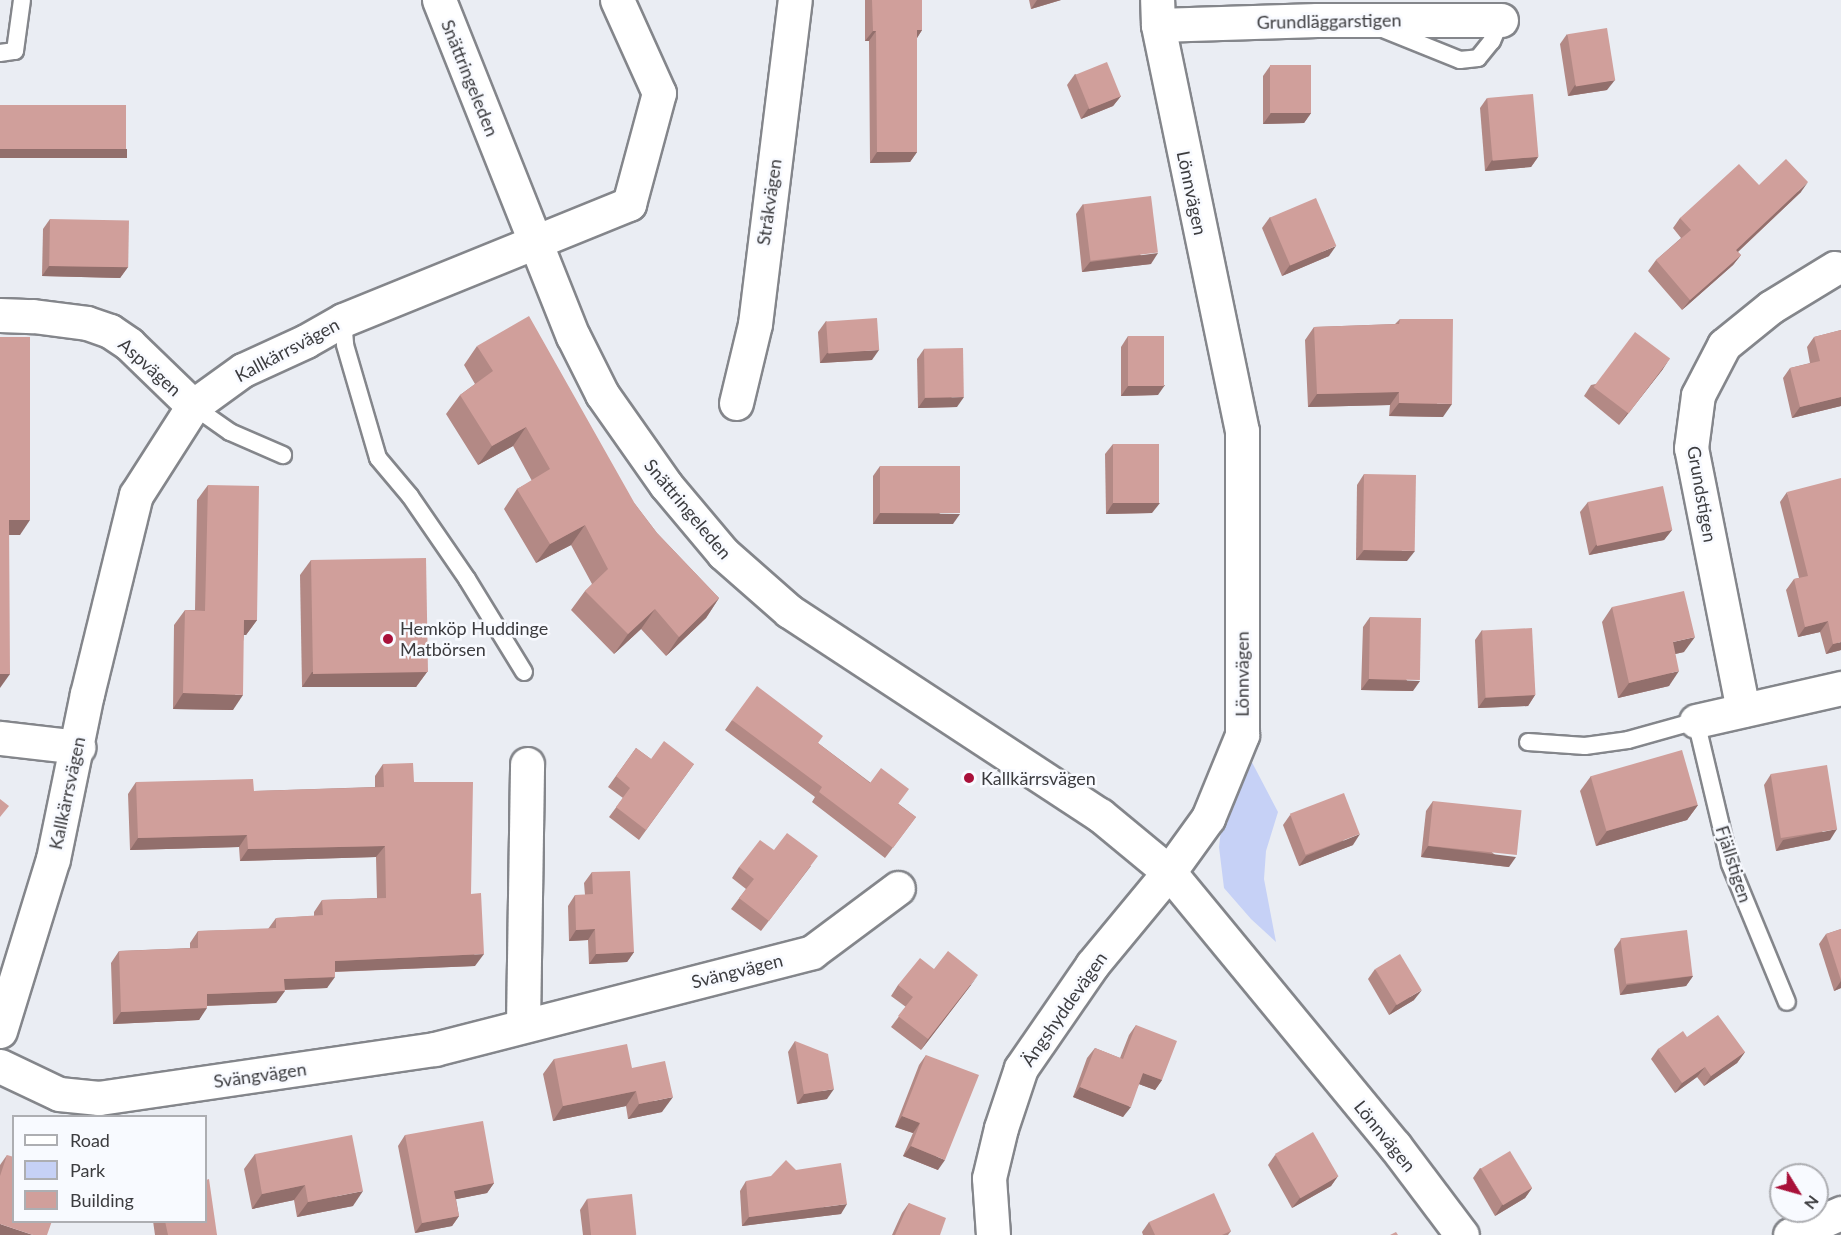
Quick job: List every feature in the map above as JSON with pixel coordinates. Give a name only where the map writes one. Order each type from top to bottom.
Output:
[{"type":"street","name":"Snättringeleden","points":[[439,0],[573,336],[602,394],[640,451],[723,554],[789,611],[1100,815],[1169,872]]},
{"type":"street","name":"Kallkärrsvägen","points":[[0,1031],[53,859],[78,747],[87,694],[135,495],[193,406],[243,370],[306,341],[343,320],[629,204],[659,93],[617,0]]},
{"type":"street","name":"Stråkvägen","points":[[736,403],[755,324],[795,0]]},
{"type":"street","name":"Grundläggarstigen","points":[[1157,13],[1363,20],[1501,20]]},
{"type":"street","name":"Lönnvägen","points":[[1157,13],[1242,431],[1242,735],[1208,818],[1169,872],[1395,1146],[1462,1235]]},
{"type":"street","name":"Grundstigen","points":[[1743,710],[1691,448],[1698,395],[1724,345],[1771,307],[1835,268]]},
{"type":"street","name":"Aspvägen","points":[[0,315],[33,316],[87,323],[110,331],[129,344],[193,406]]},
{"type":"street","points":[[1696,721],[1841,688]]},
{"type":"street","points":[[0,738],[78,747]]},
{"type":"street","points":[[523,1024],[527,764]]},
{"type":"street","name":"Ängshyddevägen","points":[[993,1235],[989,1178],[1001,1128],[1021,1068],[1092,965],[1169,872]]},
{"type":"street","name":"Svängvägen","points":[[0,1066],[59,1094],[99,1098],[435,1049],[523,1024],[813,952],[898,888]]},
{"type":"street","points":[[1790,1235],[1841,1213]]},
{"type":"lane","points":[[0,53],[15,51],[22,0]]},
{"type":"lane","points":[[343,320],[348,356],[378,458],[410,496],[467,579],[524,672]]},
{"type":"lane","points":[[193,406],[230,432],[283,455]]},
{"type":"lane","points":[[1528,742],[1585,746],[1628,740],[1696,721]]},
{"type":"lane","name":"Fjällstigen","points":[[1696,721],[1730,864],[1787,1002]]},
{"type":"green space","points":[[1245,749],[1278,812],[1266,851],[1264,879],[1276,942],[1251,919],[1224,888],[1219,847],[1224,804]]},
{"type":"building","points":[[872,0],[922,0],[922,30],[917,30],[917,152],[877,152],[876,31],[873,31]]},
{"type":"building","points":[[1607,28],[1615,80],[1576,87],[1567,34]]},
{"type":"building","points":[[1107,62],[1121,96],[1089,109],[1075,75]]},
{"type":"building","points":[[1270,65],[1311,65],[1311,113],[1270,113]]},
{"type":"building","points":[[1533,94],[1538,157],[1493,161],[1487,98]]},
{"type":"building","points":[[0,105],[126,105],[126,149],[0,149]]},
{"type":"building","points":[[1786,159],[1808,182],[1736,250],[1741,255],[1690,300],[1656,260],[1691,230],[1680,218],[1739,164],[1759,185]]},
{"type":"building","points":[[1151,196],[1158,253],[1090,261],[1084,204]]},
{"type":"building","points":[[1316,198],[1336,246],[1290,265],[1270,218]]},
{"type":"building","points":[[50,219],[129,220],[128,267],[49,266]]},
{"type":"building","points":[[529,316],[635,504],[657,533],[719,598],[679,637],[655,609],[628,634],[585,591],[608,569],[585,525],[550,544],[517,489],[550,469],[526,427],[492,446],[460,395],[493,371],[477,346]]},
{"type":"building","points":[[877,318],[879,350],[828,353],[826,322]]},
{"type":"building","points":[[1400,319],[1453,319],[1452,404],[1399,403],[1399,392],[1317,394],[1314,327],[1399,324]]},
{"type":"building","points":[[1841,330],[1841,397],[1800,407],[1790,368],[1820,361],[1814,337]]},
{"type":"building","points":[[1635,332],[1670,358],[1629,414],[1593,387]]},
{"type":"building","points":[[1128,336],[1164,336],[1164,386],[1128,386]]},
{"type":"building","points":[[0,337],[30,337],[30,520],[9,520],[10,674],[0,674]]},
{"type":"building","points":[[963,348],[964,397],[925,398],[924,349]]},
{"type":"building","points":[[1113,444],[1159,444],[1159,503],[1113,503]]},
{"type":"building","points":[[880,466],[960,466],[960,513],[880,513]]},
{"type":"building","points":[[1364,474],[1416,475],[1415,551],[1363,550]]},
{"type":"building","points":[[1841,478],[1841,642],[1833,644],[1828,621],[1805,627],[1794,579],[1808,576],[1787,492]]},
{"type":"building","points":[[208,485],[259,486],[257,620],[244,620],[243,695],[183,693],[185,610],[205,611]]},
{"type":"building","points":[[1663,486],[1672,530],[1597,546],[1588,502]]},
{"type":"building","points":[[426,558],[428,672],[313,674],[311,560]]},
{"type":"building","points":[[1684,591],[1695,637],[1673,642],[1679,671],[1629,683],[1612,607]]},
{"type":"building","points":[[1370,617],[1421,618],[1420,680],[1369,679]]},
{"type":"building","points":[[1532,628],[1536,695],[1486,698],[1482,631]]},
{"type":"building","points":[[757,686],[823,736],[818,743],[870,783],[881,768],[909,789],[898,804],[916,817],[893,848],[819,792],[822,787],[732,720]]},
{"type":"building","points":[[664,741],[694,764],[646,830],[616,807],[630,788],[616,776],[636,748],[651,759]]},
{"type":"building","points":[[1682,750],[1698,805],[1606,831],[1591,776]]},
{"type":"building","points":[[413,763],[414,782],[473,782],[471,894],[481,893],[484,954],[335,961],[335,977],[284,979],[285,991],[207,994],[207,1008],[121,1012],[119,951],[198,948],[198,931],[276,928],[276,918],[323,915],[322,900],[386,898],[385,846],[248,849],[247,835],[138,838],[136,782],[253,779],[254,791],[384,787],[383,764]]},
{"type":"building","points":[[1827,765],[1837,829],[1781,838],[1771,774]]},
{"type":"building","points":[[1344,793],[1360,834],[1306,855],[1290,814]]},
{"type":"building","points":[[0,799],[9,806],[0,817]]},
{"type":"building","points":[[1433,801],[1522,810],[1517,855],[1428,846]]},
{"type":"building","points":[[787,833],[818,856],[769,921],[739,898],[754,879],[739,867],[760,840],[774,850]]},
{"type":"building","points":[[630,871],[634,952],[596,954],[595,929],[576,930],[575,895],[593,894],[592,872]]},
{"type":"building","points":[[1841,929],[1841,980],[1826,934]]},
{"type":"building","points":[[1687,930],[1693,976],[1626,984],[1620,938]]},
{"type":"building","points":[[948,951],[978,975],[928,1039],[898,1016],[913,997],[898,985],[920,958],[934,969]]},
{"type":"building","points":[[1400,954],[1422,990],[1397,1005],[1375,969]]},
{"type":"building","points":[[1718,1015],[1745,1052],[1711,1076],[1705,1067],[1682,1083],[1658,1049],[1683,1031],[1687,1037]]},
{"type":"building","points":[[1136,1025],[1177,1041],[1162,1080],[1143,1073],[1131,1107],[1080,1087],[1095,1048],[1123,1059]]},
{"type":"building","points":[[795,1041],[828,1054],[834,1089],[804,1094]]},
{"type":"building","points":[[627,1044],[632,1068],[665,1061],[673,1097],[639,1104],[636,1091],[563,1106],[554,1059]]},
{"type":"building","points":[[926,1055],[979,1075],[945,1160],[911,1146],[920,1123],[902,1116]]},
{"type":"building","points":[[483,1121],[494,1183],[454,1191],[459,1216],[422,1223],[405,1135]]},
{"type":"building","points":[[1313,1132],[1338,1176],[1300,1198],[1275,1154]]},
{"type":"building","points":[[352,1135],[363,1191],[308,1202],[305,1185],[262,1194],[255,1154]]},
{"type":"building","points":[[1510,1151],[1532,1188],[1503,1205],[1481,1169]]},
{"type":"building","points":[[7,1155],[12,1156],[12,1223],[51,1223],[47,1235],[33,1235],[0,1224],[0,1176]]},
{"type":"building","points":[[786,1160],[796,1170],[841,1163],[847,1204],[749,1217],[746,1181],[771,1176]]},
{"type":"building","points":[[209,1179],[217,1235],[168,1235],[165,1223],[207,1223],[207,1180]]},
{"type":"building","points":[[1214,1193],[1231,1231],[1222,1235],[1155,1235],[1149,1222]]},
{"type":"building","points":[[632,1194],[636,1235],[591,1235],[587,1199]]},
{"type":"building","points":[[909,1203],[946,1218],[940,1235],[895,1235]]},
{"type":"place","name":"Hemköp Huddinge Matbörsen","points":[[388,639]]},
{"type":"place","name":"Kallkärrsvägen","points":[[969,778]]}]
